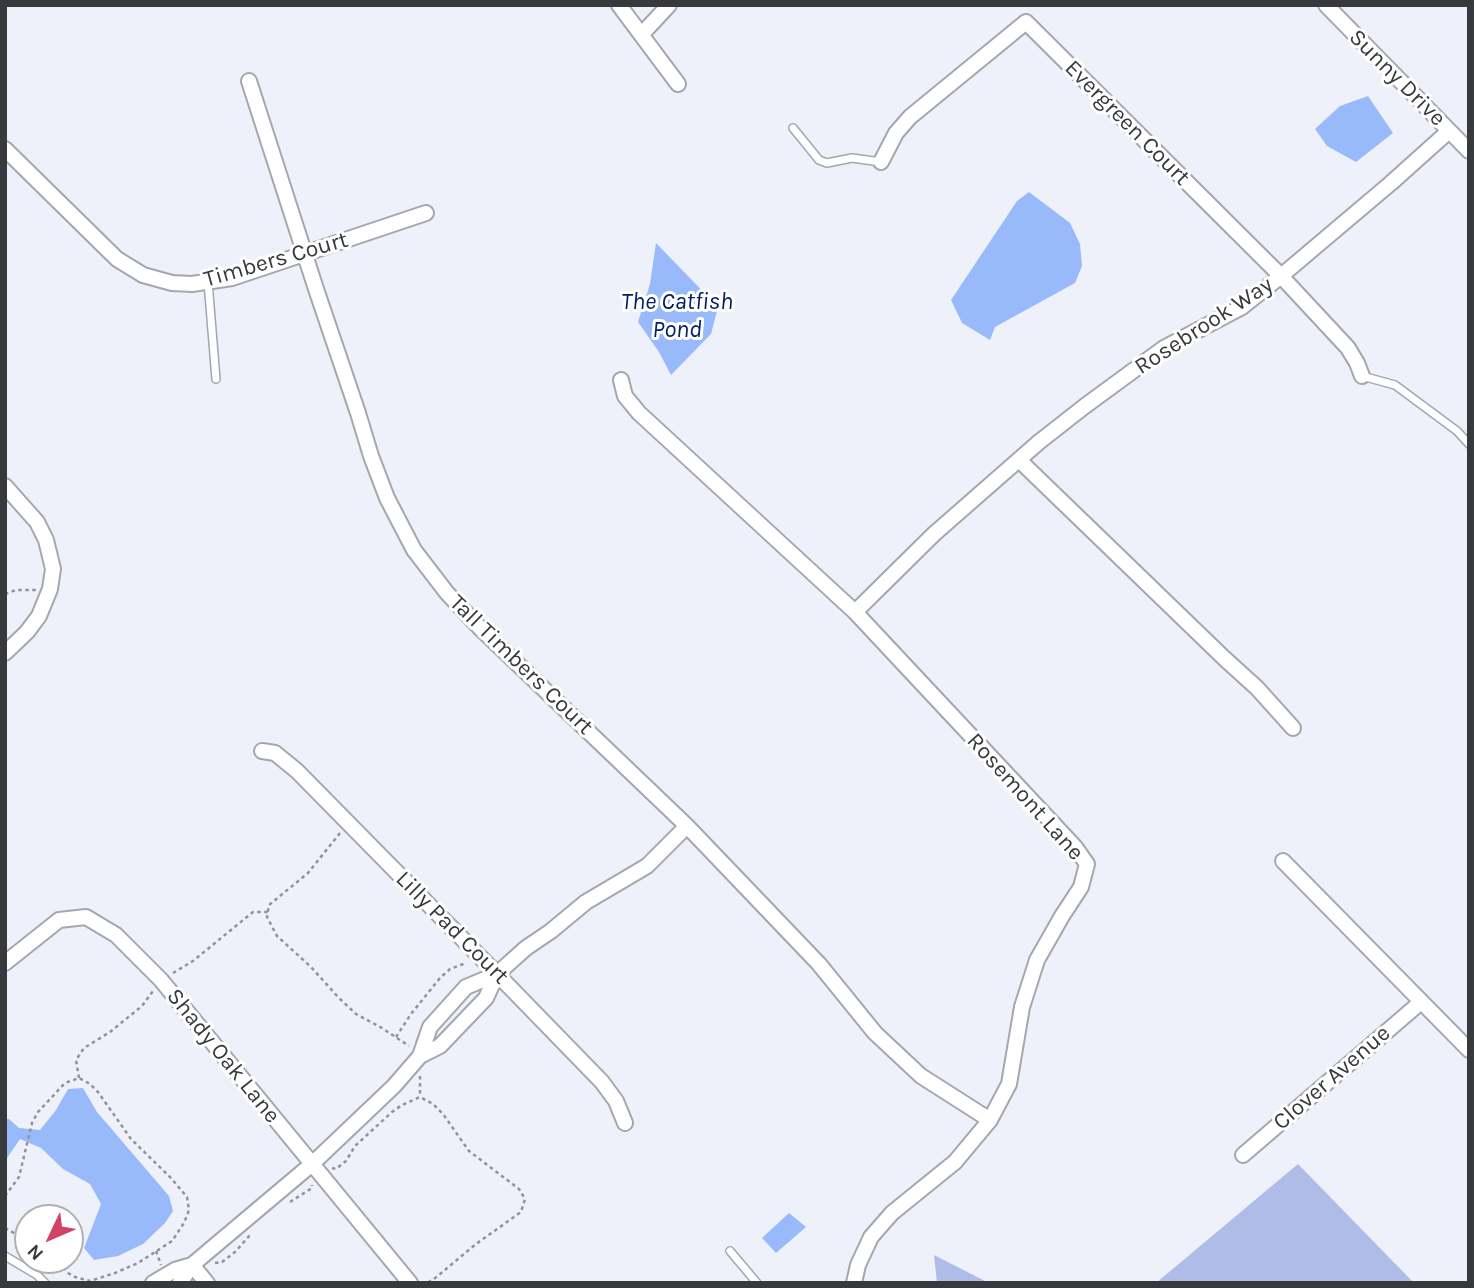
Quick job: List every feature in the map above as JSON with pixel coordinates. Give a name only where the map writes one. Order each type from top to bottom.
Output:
[{"type":"street","points":[[619,5],[678,84]]},
{"type":"street","points":[[642,34],[669,5]]},
{"type":"street","name":"Sunny Drive","points":[[1325,5],[1469,151]]},
{"type":"street","name":"Evergreen Court","points":[[881,162],[896,133],[910,117],[1026,22],[1281,276],[1348,348],[1362,376]]},
{"type":"street","name":"Tall Timbers Court","points":[[249,81],[371,456],[387,498],[414,550],[447,593],[481,629],[687,826],[819,964],[894,1050],[921,1076],[990,1120]]},
{"type":"street","name":"Rosebrook Way","points":[[856,611],[934,534],[1085,406],[1164,348],[1242,307],[1449,131]]},
{"type":"street","name":"Timbers Court","points":[[5,149],[117,259],[134,271],[172,283],[192,284],[232,278],[426,213]]},
{"type":"street","name":"Rosemont Lane","points":[[621,380],[625,396],[639,413],[856,611],[1075,847],[1087,864],[1081,887],[1037,960],[1023,1007],[1009,1084],[990,1120],[956,1162],[892,1213],[871,1237],[858,1265],[855,1283]]},
{"type":"street","points":[[1019,460],[1257,688],[1293,728]]},
{"type":"street","points":[[5,486],[31,514],[46,540],[52,559],[52,579],[39,616],[5,653]]},
{"type":"street","name":"Lilly Pad Court","points":[[262,751],[275,753],[297,771],[497,974],[602,1082],[616,1101],[625,1123]]},
{"type":"street","points":[[180,1283],[192,1265],[312,1164],[394,1086],[420,1056],[430,1027],[466,987],[497,974],[586,902],[647,866],[687,826]]},
{"type":"street","points":[[1283,861],[1469,1050]]},
{"type":"street","name":"Shady Oak Lane","points":[[5,963],[59,920],[86,917],[116,935],[161,980],[410,1283]]},
{"type":"street","points":[[420,1056],[440,1046],[486,998],[497,974]]},
{"type":"street","name":"Clover Avenue","points":[[1243,1155],[1421,1002]]},
{"type":"street","points":[[153,1283],[175,1270],[192,1265]]},
{"type":"street","points":[[192,1265],[207,1283]]},
{"type":"lane","points":[[793,128],[819,160],[827,163],[852,158],[881,162]]},
{"type":"lane","points":[[208,282],[216,379]]},
{"type":"lane","points":[[1362,376],[1395,385],[1457,431],[1469,444]]},
{"type":"lane","points":[[730,1251],[757,1283]]},
{"type":"lane","points":[[5,1256],[46,1283]]},
{"type":"path","points":[[5,594],[16,590],[35,590],[52,579]]},
{"type":"path","points":[[348,822],[308,873],[269,905],[267,917],[277,936],[311,967],[338,998],[356,1014],[396,1037],[420,1056]]},
{"type":"path","points":[[396,1037],[440,978],[450,968],[469,962]]},
{"type":"path","points":[[5,1196],[19,1177],[37,1112],[65,1083],[79,1078],[90,1084],[131,1139],[187,1197],[189,1210],[172,1241],[138,1263],[90,1281],[70,1274]]},
{"type":"path","points":[[290,1202],[312,1188],[312,1164],[336,1169],[346,1161],[355,1146],[401,1105],[420,1097],[433,1104],[469,1151],[519,1189],[525,1199],[521,1212],[427,1283]]},
{"type":"path","points":[[192,1265],[222,1262],[251,1234]]},
{"type":"shaded area","points":[[1298,1164],[1414,1283],[1156,1283]]},
{"type":"shaded area","points":[[934,1255],[987,1282],[988,1283],[937,1283]]},
{"type":"water","points":[[1368,96],[1393,133],[1356,162],[1327,146],[1315,129],[1340,106]]},
{"type":"water","points":[[1029,192],[1070,223],[1080,244],[1082,266],[1075,283],[995,327],[990,340],[962,323],[951,300],[1017,201]]},
{"type":"water","name":"The Catfish Pond","points":[[656,243],[718,307],[711,334],[671,375],[638,322],[650,284]]},
{"type":"water","points":[[83,1088],[97,1112],[169,1196],[173,1211],[165,1223],[143,1244],[118,1256],[94,1260],[84,1248],[101,1204],[90,1184],[63,1169],[41,1148],[20,1139],[5,1161],[5,1119],[9,1119],[19,1128],[40,1130],[68,1089]]},
{"type":"water","points":[[789,1213],[806,1227],[776,1253],[762,1238]]}]
